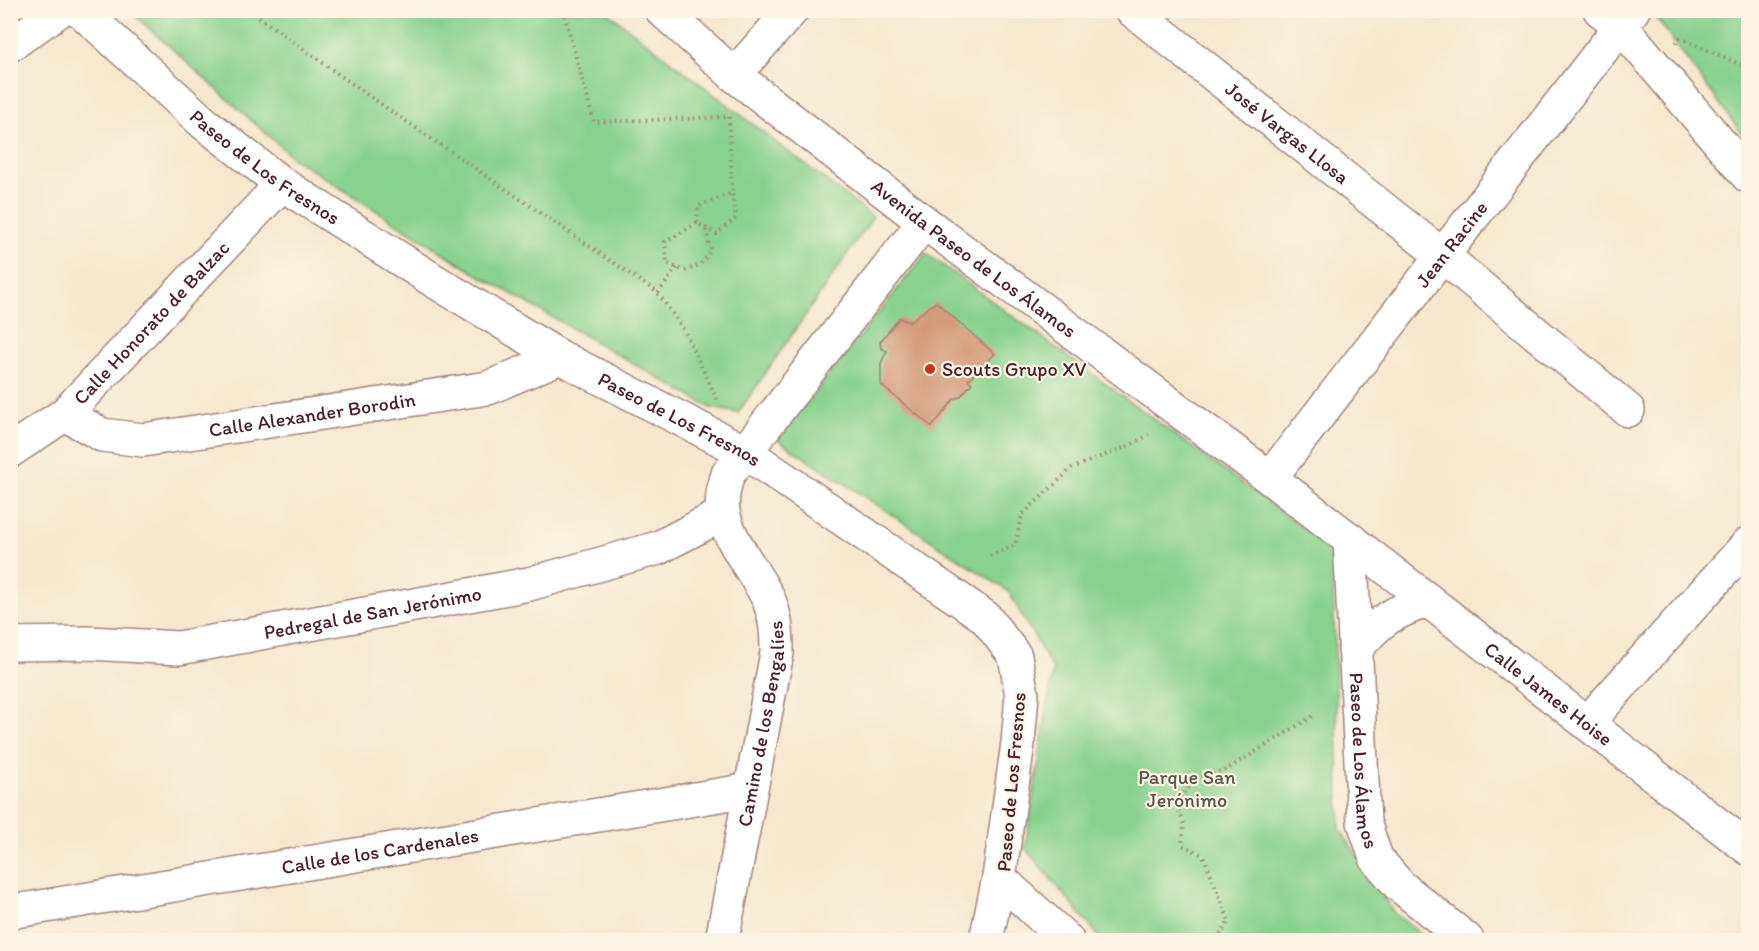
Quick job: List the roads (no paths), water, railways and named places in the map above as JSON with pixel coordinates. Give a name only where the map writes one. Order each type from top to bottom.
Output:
[{"type":"street","points":[[10,45],[60,10]]},
{"type":"street","name":"Paseo de Los Fresnos","points":[[80,10],[204,123],[282,184],[560,357],[745,452],[985,617],[1015,656],[1022,695],[1018,742],[999,878],[1067,940]]},
{"type":"street","name":"Avenida Paseo de Los Álamos","points":[[662,10],[734,75],[924,222],[1350,539]]},
{"type":"street","points":[[734,75],[792,10]]},
{"type":"street","name":"José Vargas Llosa","points":[[1132,10],[1443,256],[1628,410]]},
{"type":"street","points":[[1618,16],[1654,65],[1749,176]]},
{"type":"street","name":"Jean Racine","points":[[1270,478],[1443,256],[1618,16]]},
{"type":"street","name":"Calle Honorato de Balzac","points":[[10,451],[65,414],[282,184]]},
{"type":"street","name":"Camino de los Bengalíes","points":[[722,940],[777,652],[777,624],[768,599],[734,539],[723,514],[723,494],[728,474],[924,222]]},
{"type":"street","name":"Calle Alexander Borodin","points":[[65,414],[102,435],[143,440],[488,388],[560,357]]},
{"type":"street","name":"Pedregal de San Jerónimo","points":[[10,644],[89,643],[179,648],[530,584],[658,548],[723,514]]},
{"type":"street","name":"Calle James Hoise","points":[[1350,539],[1749,848]]},
{"type":"street","name":"Paseo de Los Álamos","points":[[1350,539],[1364,822],[1376,858],[1399,885],[1467,940]]},
{"type":"street","points":[[1587,723],[1749,544]]},
{"type":"street","points":[[1355,650],[1382,621],[1397,612],[1428,600]]},
{"type":"street","name":"Calle de los Cardenales","points":[[10,912],[750,790]]},
{"type":"street","points":[[986,940],[999,878]]},
{"type":"place","name":"Scouts Grupo XV","points":[[930,369]]},
{"type":"park label","name":"Parque San Jerónimo","points":[[1187,788]]}]
